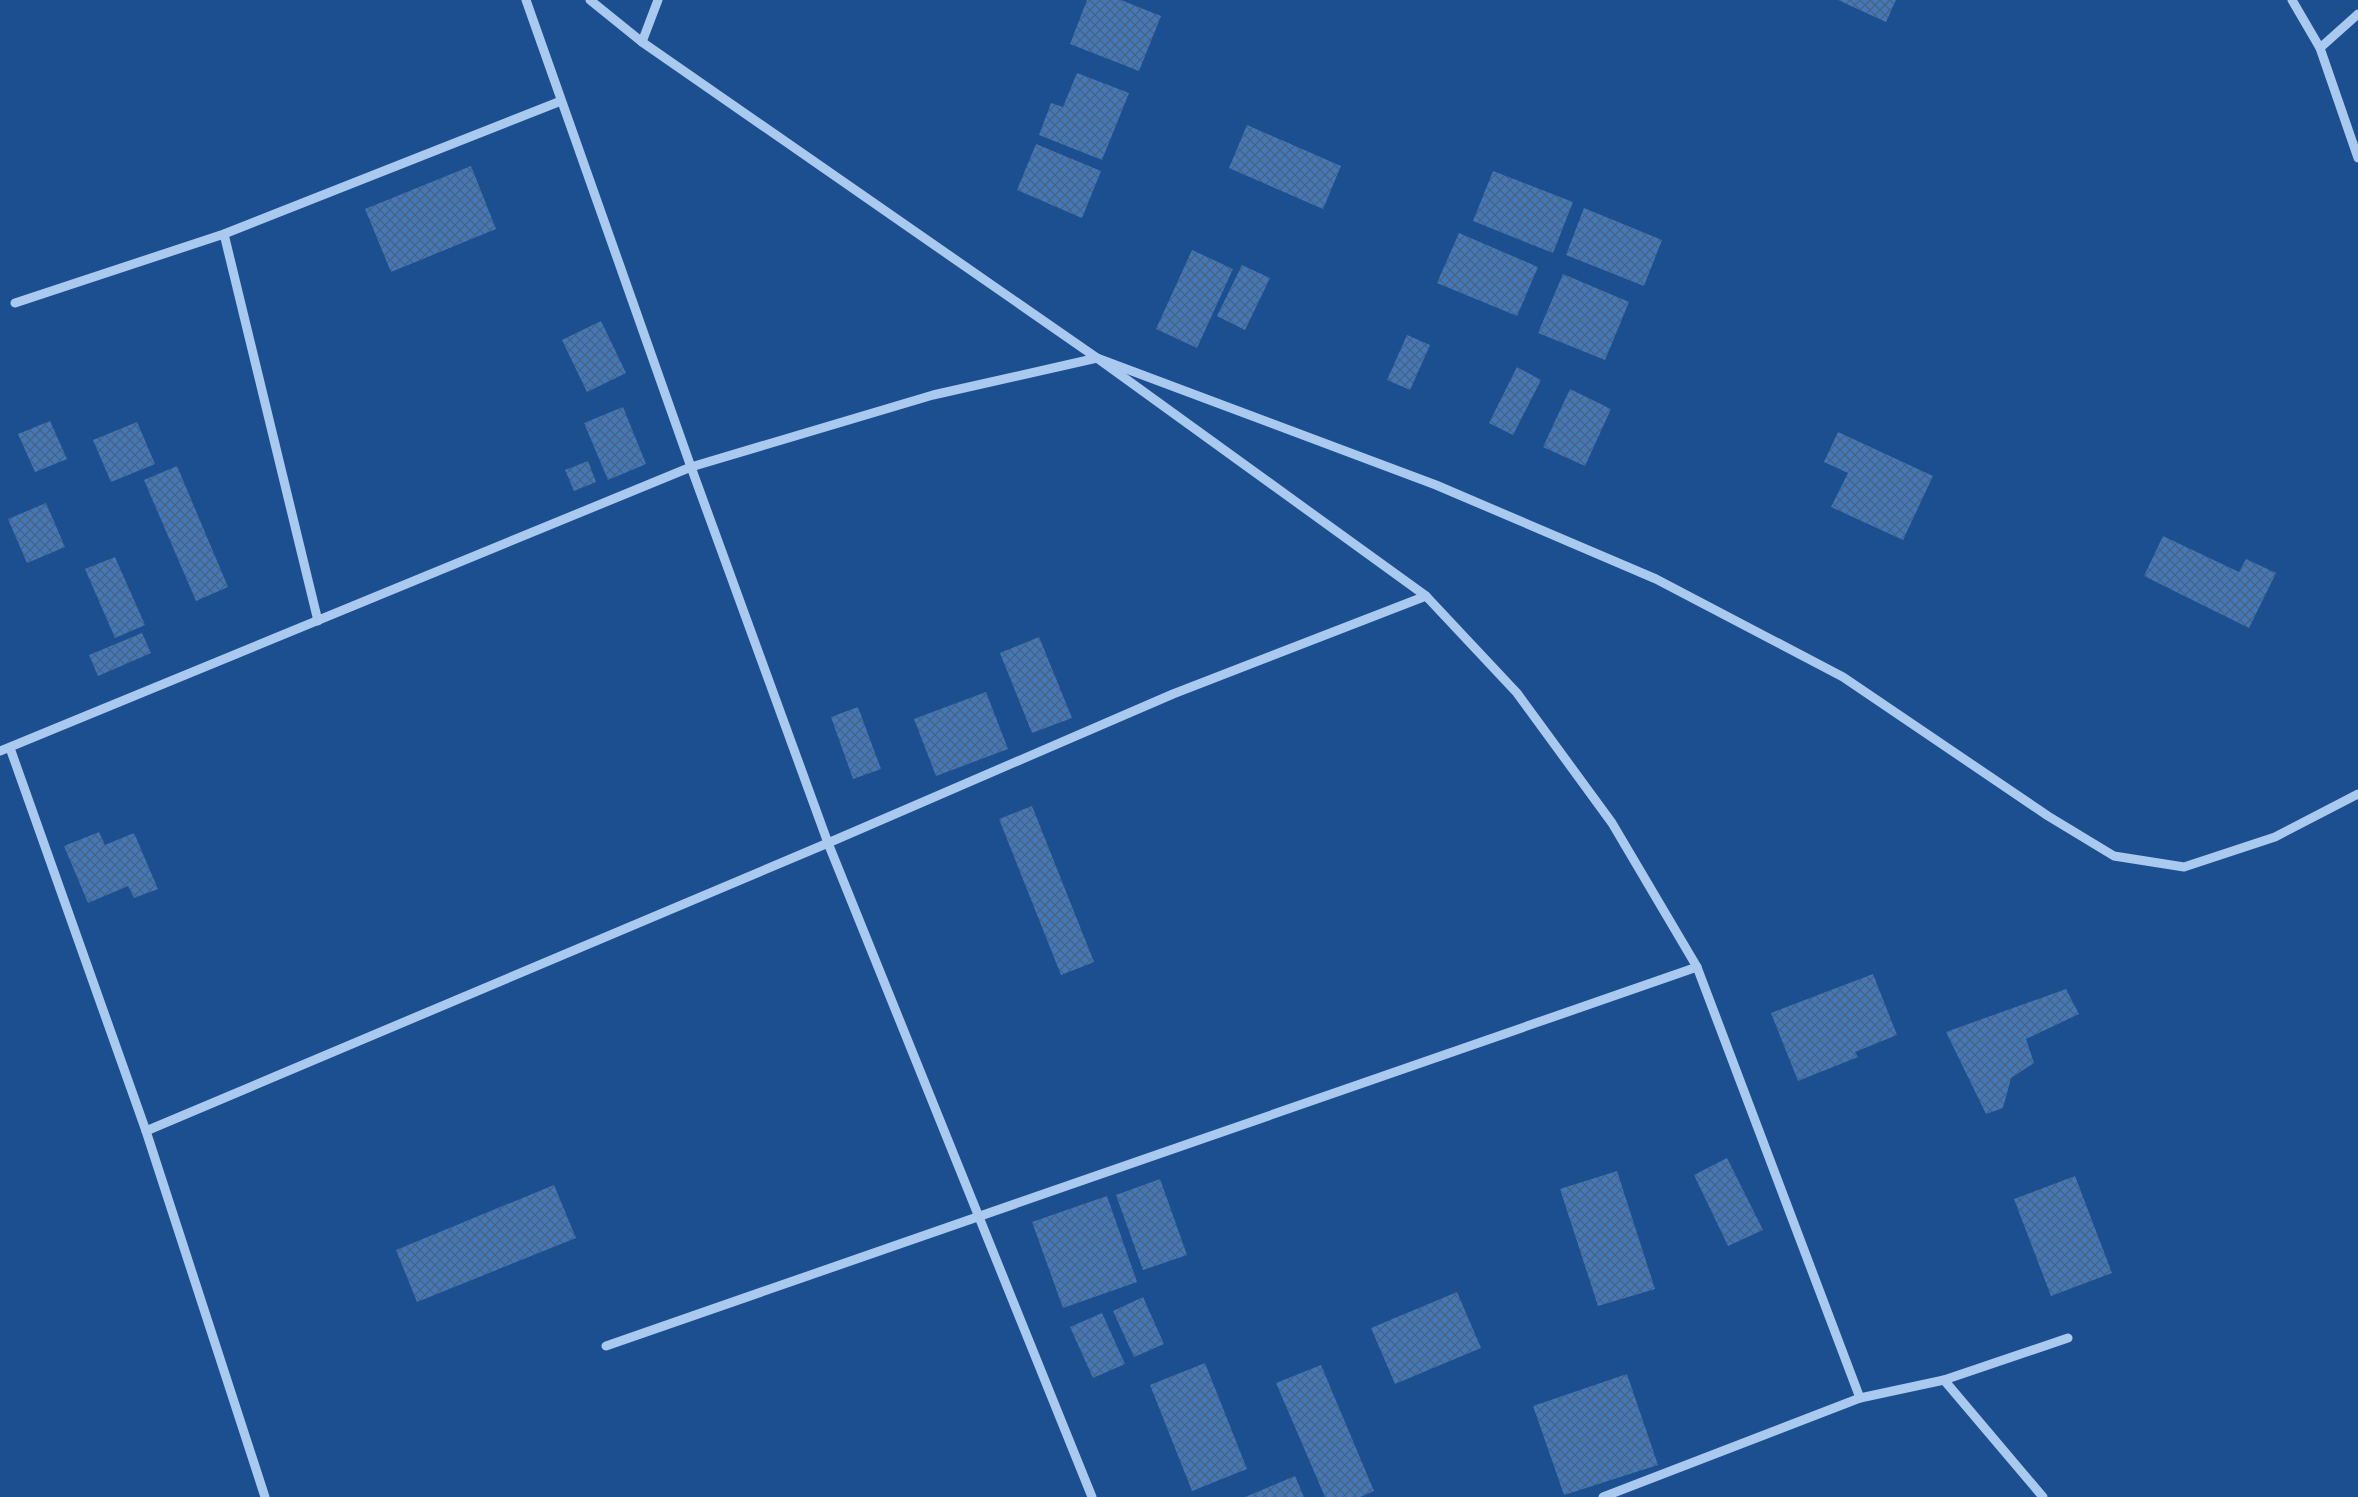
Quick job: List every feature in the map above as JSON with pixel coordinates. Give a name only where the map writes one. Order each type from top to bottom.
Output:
[{"type":"street","points":[[526,0],[691,468],[828,843],[1092,1497]]},
{"type":"street","points":[[590,0],[642,42],[1097,358],[1426,596],[1517,692],[1612,823],[1698,967],[1860,1398]]},
{"type":"street","points":[[642,42],[658,0]]},
{"type":"street","points":[[2292,0],[2320,48],[2358,158]]},
{"type":"street","points":[[2320,48],[2358,14]]},
{"type":"street","points":[[15,303],[224,234],[561,101]]},
{"type":"street","points":[[224,234],[318,621]]},
{"type":"street","points":[[0,751],[691,468],[933,395],[1097,358],[1436,484],[1656,580],[1842,677],[2048,816],[2114,856],[2184,867],[2276,837],[2358,794]]},
{"type":"street","points":[[146,1131],[828,843],[1173,694],[1426,596]]},
{"type":"street","points":[[10,748],[146,1131],[265,1497]]},
{"type":"street","points":[[606,1346],[1698,967]]},
{"type":"street","points":[[1603,1497],[1860,1398],[1944,1380],[2068,1338]]},
{"type":"street","points":[[1944,1380],[2044,1497]]},
{"type":"building","points":[[1087,0],[1121,0],[1161,16],[1139,71],[1070,44]]},
{"type":"building","points":[[1838,0],[1896,0],[1886,22]]},
{"type":"building","points":[[1077,73],[1129,93],[1102,160],[1039,135],[1051,103],[1063,107]]},
{"type":"building","points":[[1247,125],[1341,166],[1323,209],[1229,168]]},
{"type":"building","points":[[1036,144],[1101,171],[1082,218],[1017,190]]},
{"type":"building","points":[[471,166],[496,229],[391,272],[365,209]]},
{"type":"building","points":[[1493,171],[1573,202],[1553,253],[1473,221]]},
{"type":"building","points":[[1584,208],[1662,240],[1644,286],[1566,255]]},
{"type":"building","points":[[1459,233],[1538,267],[1517,316],[1437,283]]},
{"type":"building","points":[[1192,250],[1233,269],[1197,348],[1156,329]]},
{"type":"building","points":[[1242,265],[1270,278],[1245,330],[1217,316]]},
{"type":"building","points":[[1563,274],[1629,302],[1605,360],[1538,333]]},
{"type":"building","points":[[601,321],[626,373],[587,392],[562,340]]},
{"type":"building","points":[[1407,335],[1430,345],[1410,390],[1387,380]]},
{"type":"building","points":[[1517,367],[1541,380],[1513,435],[1489,423]]},
{"type":"building","points":[[1570,389],[1611,409],[1585,466],[1543,447]]},
{"type":"building","points":[[623,407],[646,464],[608,480],[584,423]]},
{"type":"building","points":[[50,421],[67,459],[35,472],[18,434]]},
{"type":"building","points":[[137,422],[155,464],[111,482],[93,440]]},
{"type":"building","points":[[1838,432],[1933,476],[1903,540],[1831,507],[1848,473],[1824,462]]},
{"type":"building","points":[[588,461],[596,482],[574,491],[565,470]]},
{"type":"building","points":[[177,466],[228,587],[196,601],[144,480]]},
{"type":"building","points":[[46,503],[65,547],[27,563],[8,519]]},
{"type":"building","points":[[2163,536],[2239,572],[2246,559],[2276,573],[2249,628],[2144,576]]},
{"type":"building","points":[[115,557],[145,625],[115,638],[85,569]]},
{"type":"building","points":[[142,633],[151,653],[98,676],[89,655]]},
{"type":"building","points":[[1039,637],[1072,718],[1032,733],[1000,653]]},
{"type":"building","points":[[986,692],[1008,749],[936,776],[914,719]]},
{"type":"building","points":[[858,707],[881,769],[853,779],[831,717]]},
{"type":"building","points":[[1032,806],[1094,962],[1061,975],[999,819]]},
{"type":"building","points":[[99,832],[105,845],[134,833],[158,889],[134,898],[128,886],[88,903],[64,846]]},
{"type":"building","points":[[1873,974],[1897,1035],[1855,1052],[1858,1057],[1798,1081],[1771,1013]]},
{"type":"building","points":[[2066,989],[2079,1014],[2026,1039],[2034,1063],[2011,1078],[2003,1108],[1986,1114],[1946,1032]]},
{"type":"building","points":[[1727,1158],[1763,1230],[1728,1246],[1694,1175]]},
{"type":"building","points":[[1617,1171],[1655,1289],[1598,1306],[1560,1189]]},
{"type":"building","points":[[2075,1176],[2112,1273],[2051,1296],[2014,1199]]},
{"type":"building","points":[[1160,1179],[1187,1255],[1143,1270],[1116,1195]]},
{"type":"building","points":[[554,1185],[576,1238],[417,1302],[396,1250]]},
{"type":"building","points":[[1107,1196],[1137,1282],[1063,1308],[1032,1222]]},
{"type":"building","points":[[1457,1292],[1481,1348],[1395,1384],[1371,1328]]},
{"type":"building","points":[[1143,1297],[1164,1344],[1134,1357],[1113,1311]]},
{"type":"building","points":[[1102,1313],[1125,1364],[1093,1378],[1070,1327]]},
{"type":"building","points":[[1205,1363],[1247,1469],[1192,1491],[1150,1385]]},
{"type":"building","points":[[1321,1365],[1374,1491],[1360,1497],[1325,1497],[1276,1383]]},
{"type":"building","points":[[1627,1374],[1658,1465],[1564,1495],[1533,1406]]},
{"type":"building","points":[[1295,1476],[1304,1497],[1245,1497]]}]
